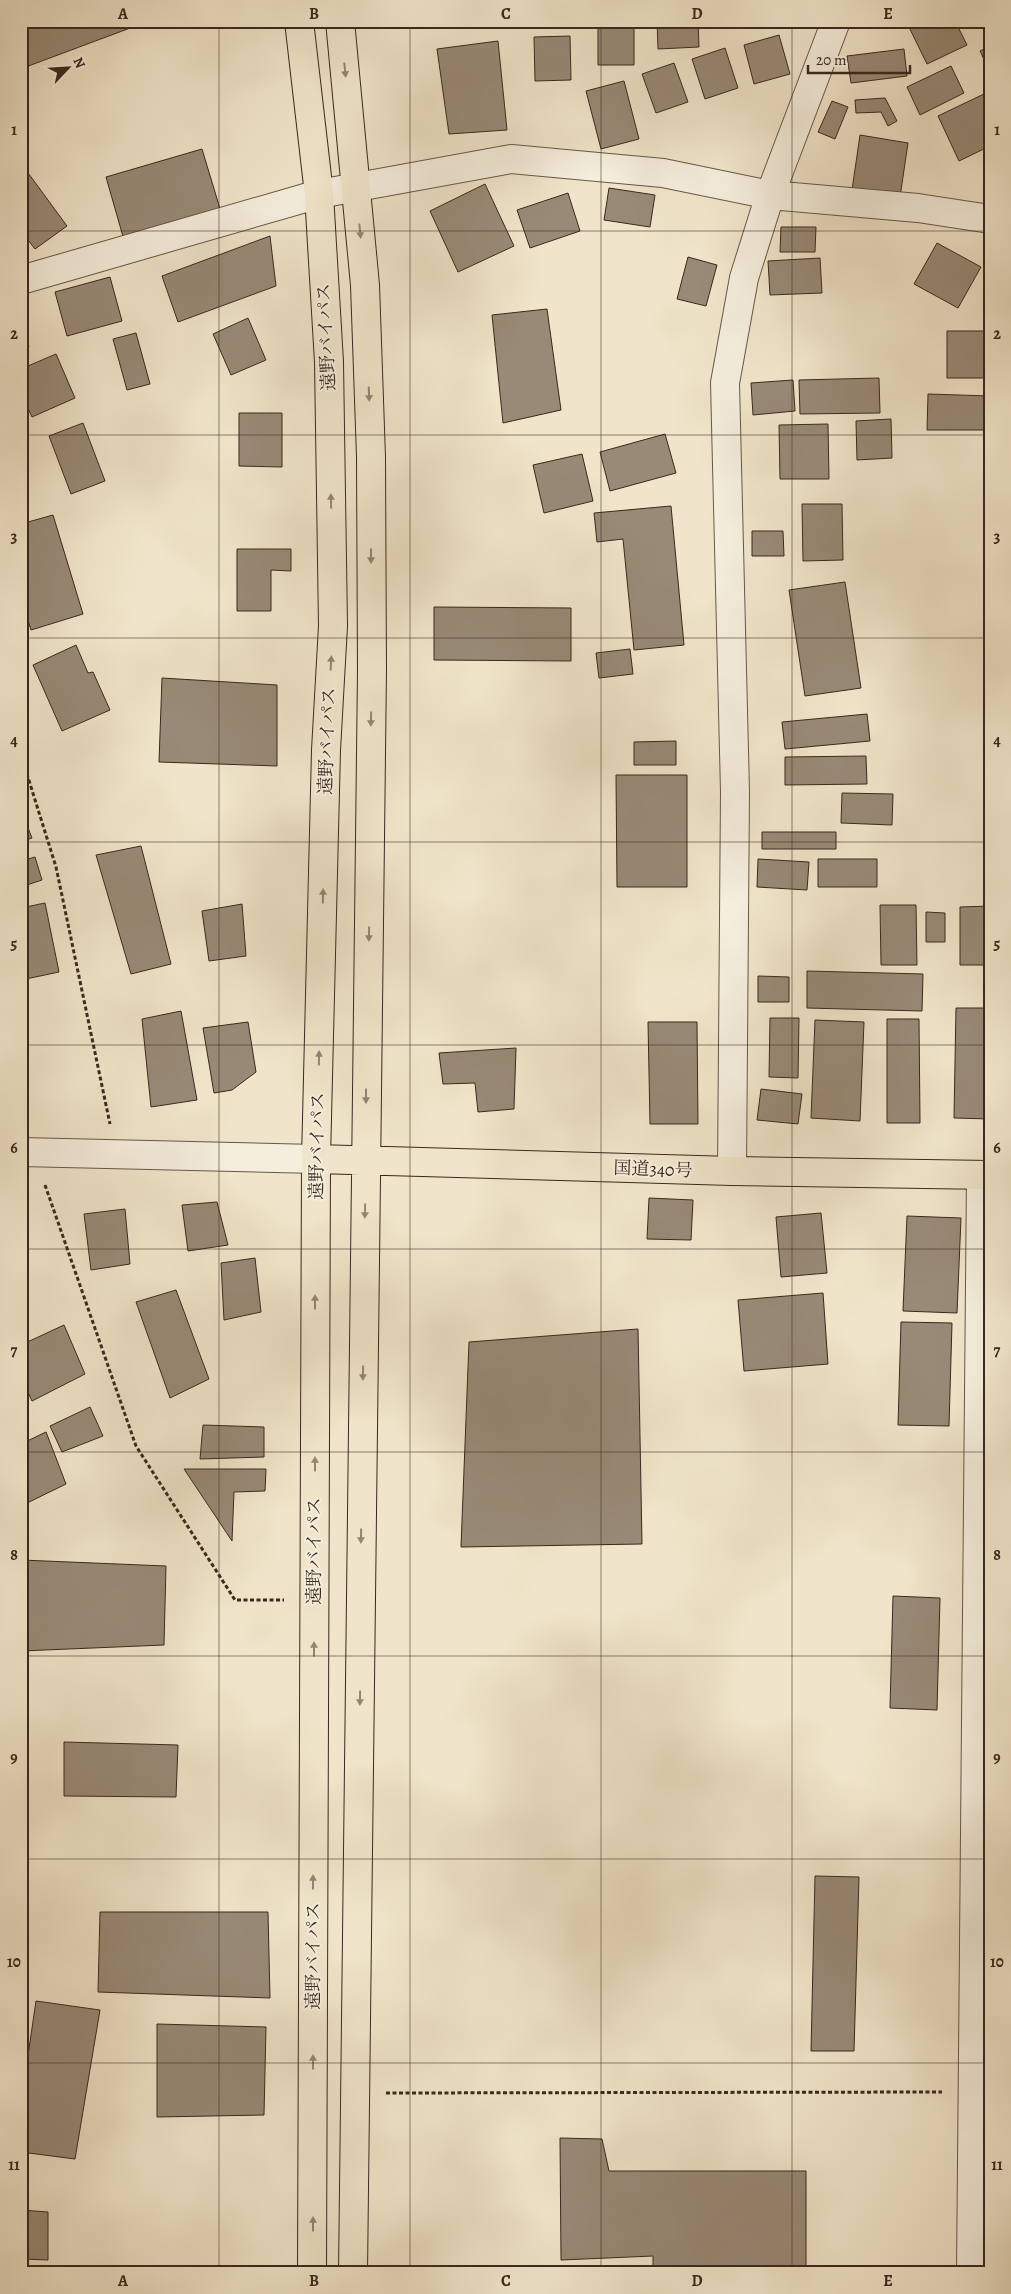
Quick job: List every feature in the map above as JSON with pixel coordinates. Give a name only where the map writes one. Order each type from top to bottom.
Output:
[{"type":"highway","name":"遠野バイパス","points":[[299,21],[319,194],[329,362],[333,626],[326,750],[316,1160],[312,2273]]},
{"type":"highway","points":[[340,21],[365,284],[371,457],[372,670],[353,2273]]},
{"type":"highway","name":"国道340号","points":[[316,1160],[732,1172],[985,1175]]},
{"type":"street","points":[[732,1172],[735,792],[725,383],[744,278],[770,195],[836,21]]},
{"type":"street","points":[[21,280],[319,194],[511,159],[664,173],[770,195],[918,208],[990,219]]},
{"type":"street","points":[[27,1153],[316,1160]]},
{"type":"street","points":[[971,2273],[985,1175]]},
{"type":"path","points":[[21,755],[56,867],[117,1154]]},
{"type":"path","points":[[27,1153],[136,1446],[235,1600],[314,1601]]},
{"type":"path","points":[[355,2093],[973,2092]]},
{"type":"building","points":[[21,21],[149,21],[23,68]]},
{"type":"building","points":[[598,21],[634,21],[634,65],[598,65]]},
{"type":"building","points":[[657,21],[698,21],[699,47],[658,49]]},
{"type":"building","points":[[906,21],[955,21],[967,45],[927,64]]},
{"type":"building","points":[[779,35],[790,74],[754,84],[744,45]]},
{"type":"building","points":[[570,36],[571,80],[535,81],[534,37]]},
{"type":"building","points":[[498,41],[507,130],[449,134],[437,49]]},
{"type":"building","points":[[990,46],[990,72],[980,51]]},
{"type":"building","points":[[725,48],[738,88],[705,99],[692,59]]},
{"type":"building","points":[[904,49],[907,76],[851,83],[847,56]]},
{"type":"building","points":[[674,63],[688,102],[656,113],[642,74]]},
{"type":"building","points":[[951,66],[964,93],[920,115],[907,87]]},
{"type":"building","points":[[624,81],[639,139],[601,149],[586,91]]},
{"type":"building","points":[[986,93],[990,102],[990,146],[959,161],[938,116]]},
{"type":"building","points":[[885,98],[897,121],[888,126],[881,112],[856,113],[855,100]]},
{"type":"building","points":[[832,101],[848,107],[835,139],[818,132]]},
{"type":"building","points":[[860,135],[908,143],[900,197],[852,190]]},
{"type":"building","points":[[202,149],[221,212],[124,240],[106,177]]},
{"type":"building","points":[[23,166],[67,226],[35,249],[21,231]]},
{"type":"building","points":[[485,184],[514,246],[458,272],[430,211]]},
{"type":"building","points":[[609,188],[655,195],[650,227],[604,220]]},
{"type":"building","points":[[568,193],[580,231],[530,248],[517,210]]},
{"type":"building","points":[[781,227],[816,227],[815,252],[780,252]]},
{"type":"building","points":[[270,236],[276,286],[178,322],[162,276]]},
{"type":"building","points":[[937,243],[981,267],[958,308],[914,284]]},
{"type":"building","points":[[688,257],[717,265],[706,306],[677,299]]},
{"type":"building","points":[[820,258],[822,293],[770,295],[768,261]]},
{"type":"building","points":[[110,277],[122,321],[67,336],[55,292]]},
{"type":"building","points":[[547,309],[561,410],[503,423],[492,315]]},
{"type":"building","points":[[248,318],[266,360],[231,375],[213,334]]},
{"type":"building","points":[[21,327],[29,347],[21,350]]},
{"type":"building","points":[[947,331],[985,331],[985,378],[947,378]]},
{"type":"building","points":[[136,333],[150,384],[127,390],[113,339]]},
{"type":"building","points":[[56,354],[75,398],[32,417],[21,393],[21,369]]},
{"type":"building","points":[[879,378],[880,413],[800,414],[799,380]]},
{"type":"building","points":[[793,380],[795,411],[753,415],[751,383]]},
{"type":"building","points":[[928,394],[990,396],[990,430],[927,430]]},
{"type":"building","points":[[239,413],[282,413],[282,467],[239,466]]},
{"type":"building","points":[[891,419],[892,458],[857,460],[856,421]]},
{"type":"building","points":[[83,423],[105,481],[71,494],[49,436]]},
{"type":"building","points":[[828,424],[829,479],[780,479],[779,425]]},
{"type":"building","points":[[665,434],[676,473],[610,491],[600,452]]},
{"type":"building","points":[[582,454],[593,501],[544,513],[533,465]]},
{"type":"building","points":[[802,504],[842,504],[843,560],[803,561]]},
{"type":"building","points":[[671,506],[684,645],[634,650],[623,539],[597,542],[594,513]]},
{"type":"building","points":[[53,515],[83,614],[31,630],[21,598],[21,524]]},
{"type":"building","points":[[752,531],[783,531],[784,556],[752,556]]},
{"type":"building","points":[[237,549],[291,549],[291,571],[271,570],[271,611],[237,611]]},
{"type":"building","points":[[845,582],[861,688],[805,696],[789,590]]},
{"type":"building","points":[[434,607],[571,608],[571,661],[434,660]]},
{"type":"building","points":[[76,645],[88,673],[93,672],[110,710],[62,731],[33,665]]},
{"type":"building","points":[[630,649],[633,674],[599,678],[596,653]]},
{"type":"building","points":[[162,678],[277,685],[277,766],[159,762]]},
{"type":"building","points":[[867,714],[870,741],[785,749],[782,722]]},
{"type":"building","points":[[676,741],[676,765],[634,765],[634,742]]},
{"type":"building","points":[[866,756],[867,784],[785,785],[785,757]]},
{"type":"building","points":[[616,775],[687,775],[687,887],[617,887]]},
{"type":"building","points":[[842,793],[893,794],[892,825],[841,823]]},
{"type":"building","points":[[21,810],[32,838],[21,842]]},
{"type":"building","points":[[762,832],[836,832],[836,849],[762,849]]},
{"type":"building","points":[[141,846],[171,964],[131,974],[96,855]]},
{"type":"building","points":[[35,857],[42,880],[21,887],[21,861]]},
{"type":"building","points":[[758,859],[809,862],[807,890],[757,887]]},
{"type":"building","points":[[818,859],[877,859],[877,887],[818,887]]},
{"type":"building","points":[[45,903],[59,972],[21,980],[21,908]]},
{"type":"building","points":[[242,904],[246,956],[209,961],[202,911]]},
{"type":"building","points":[[880,905],[916,905],[917,965],[881,965]]},
{"type":"building","points":[[990,906],[990,965],[960,965],[960,907]]},
{"type":"building","points":[[926,912],[945,913],[945,942],[926,942]]},
{"type":"building","points":[[807,971],[923,974],[922,1011],[807,1008]]},
{"type":"building","points":[[758,976],[789,977],[789,1002],[758,1002]]},
{"type":"building","points":[[956,1008],[990,1008],[990,1119],[954,1118]]},
{"type":"building","points":[[181,1011],[197,1100],[151,1107],[142,1019]]},
{"type":"building","points":[[770,1018],[799,1018],[798,1078],[769,1077]]},
{"type":"building","points":[[887,1019],[919,1019],[920,1123],[887,1123]]},
{"type":"building","points":[[815,1020],[864,1022],[860,1121],[811,1118]]},
{"type":"building","points":[[248,1022],[256,1072],[232,1090],[214,1093],[203,1028]]},
{"type":"building","points":[[648,1022],[697,1022],[698,1124],[650,1124]]},
{"type":"building","points":[[516,1048],[514,1109],[478,1112],[475,1083],[443,1084],[439,1053]]},
{"type":"building","points":[[761,1089],[802,1094],[798,1124],[757,1120]]},
{"type":"building","points":[[649,1198],[693,1200],[691,1240],[647,1239]]},
{"type":"building","points":[[217,1202],[228,1245],[188,1251],[182,1205]]},
{"type":"building","points":[[125,1209],[130,1264],[91,1270],[84,1214]]},
{"type":"building","points":[[821,1213],[827,1273],[781,1277],[776,1217]]},
{"type":"building","points":[[907,1216],[961,1218],[957,1313],[903,1311]]},
{"type":"building","points":[[21,1255],[25,1276],[21,1277]]},
{"type":"building","points":[[255,1258],[261,1312],[224,1320],[221,1263]]},
{"type":"building","points":[[176,1290],[209,1379],[170,1398],[136,1302]]},
{"type":"building","points":[[823,1293],[828,1364],[744,1371],[738,1300]]},
{"type":"building","points":[[901,1322],[952,1323],[949,1426],[898,1425]]},
{"type":"building","points":[[64,1325],[85,1374],[32,1401],[21,1377],[21,1345]]},
{"type":"building","points":[[638,1329],[642,1544],[461,1547],[469,1342]]},
{"type":"building","points":[[90,1407],[103,1436],[62,1452],[50,1426]]},
{"type":"building","points":[[203,1425],[264,1427],[264,1457],[200,1459]]},
{"type":"building","points":[[46,1432],[66,1484],[21,1506],[21,1444]]},
{"type":"building","points":[[184,1469],[266,1469],[265,1491],[234,1492],[232,1541]]},
{"type":"building","points":[[21,1560],[166,1566],[164,1645],[21,1651]]},
{"type":"building","points":[[893,1596],[940,1598],[937,1710],[890,1708]]},
{"type":"building","points":[[64,1742],[178,1745],[176,1797],[64,1796]]},
{"type":"building","points":[[815,1876],[859,1877],[854,2051],[811,2051]]},
{"type":"building","points":[[100,1912],[268,1912],[270,1998],[98,1992]]},
{"type":"building","points":[[36,2001],[100,2010],[75,2159],[21,2152],[21,2103]]},
{"type":"building","points":[[157,2024],[266,2027],[264,2115],[157,2117]]},
{"type":"building","points":[[560,2138],[602,2139],[609,2171],[806,2171],[806,2273],[653,2273],[653,2256],[561,2260]]},
{"type":"building","points":[[21,2210],[48,2212],[48,2260],[21,2259]]}]
